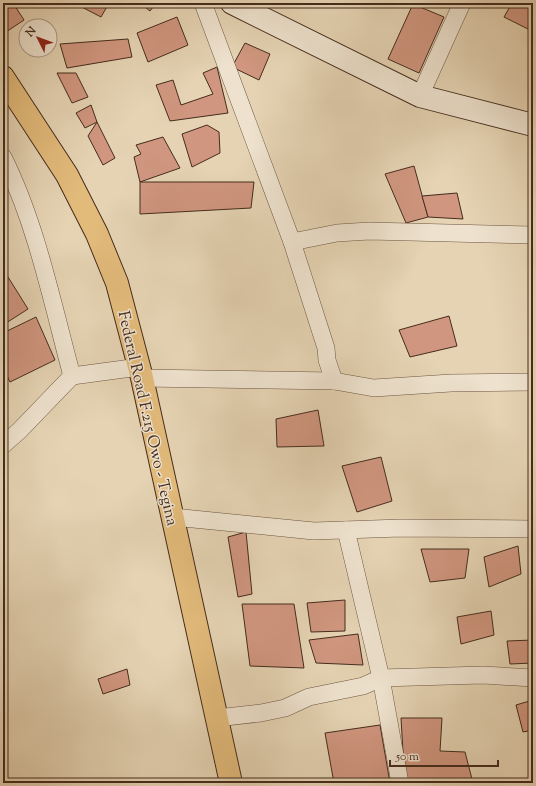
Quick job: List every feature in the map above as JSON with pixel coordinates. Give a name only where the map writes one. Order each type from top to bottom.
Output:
[{"type":"main road","points":[[232,3],[420,96],[533,124]]},
{"type":"main road","name":"Federal Road F.215 Owo - Tegina","points":[[3,77],[68,175],[97,234],[117,283],[140,372],[173,516],[231,783]]},
{"type":"street","points":[[203,3],[292,242],[326,348],[326,360],[334,381]]},
{"type":"street","points":[[420,96],[462,3]]},
{"type":"street","points":[[3,157],[18,190],[42,264],[72,376]]},
{"type":"street","points":[[292,242],[337,233],[369,231],[533,235]]},
{"type":"street","points":[[3,445],[72,376],[140,372],[334,381],[374,388],[451,383],[533,382]]},
{"type":"street","points":[[173,516],[268,528],[314,531],[400,528],[533,530]]},
{"type":"street","points":[[346,530],[381,678],[400,783]]},
{"type":"street","points":[[217,718],[261,713],[285,708],[309,697],[363,686],[381,678],[483,676],[533,678]]},
{"type":"building","points":[[8,3],[13,3],[23,18],[18,18],[18,24],[6,32],[3,28],[3,6]]},
{"type":"building","points":[[74,3],[109,3],[101,17]]},
{"type":"building","points":[[140,3],[156,3],[150,11]]},
{"type":"building","points":[[512,3],[533,3],[533,20],[528,29],[504,17]]},
{"type":"building","points":[[413,4],[444,17],[419,73],[388,59]]},
{"type":"building","points":[[177,17],[188,45],[148,62],[137,33]]},
{"type":"building","points":[[128,39],[132,57],[67,68],[60,44]]},
{"type":"building","points":[[245,43],[270,54],[259,80],[232,67]]},
{"type":"building","points":[[217,67],[228,113],[170,121],[156,85],[173,80],[181,105],[213,94],[203,73]]},
{"type":"building","points":[[57,73],[76,73],[88,97],[72,103]]},
{"type":"building","points":[[91,105],[97,122],[85,128],[76,113]]},
{"type":"building","points":[[97,122],[115,158],[103,165],[88,136]]},
{"type":"building","points":[[207,125],[219,132],[220,153],[192,167],[182,134]]},
{"type":"building","points":[[163,137],[180,168],[140,182],[134,157],[141,154],[136,145]]},
{"type":"building","points":[[414,166],[428,217],[406,223],[385,174]]},
{"type":"building","points":[[140,182],[254,182],[251,208],[140,214]]},
{"type":"building","points":[[457,193],[463,219],[428,217],[422,196]]},
{"type":"building","points":[[3,269],[28,309],[3,325]]},
{"type":"building","points":[[449,316],[457,346],[410,357],[399,330]]},
{"type":"building","points":[[36,317],[55,360],[10,382],[3,367],[3,333]]},
{"type":"building","points":[[318,410],[324,446],[277,447],[276,419]]},
{"type":"building","points":[[381,457],[392,501],[357,512],[342,466]]},
{"type":"building","points":[[246,532],[252,594],[238,597],[228,537]]},
{"type":"building","points":[[518,546],[521,574],[489,587],[484,557]]},
{"type":"building","points":[[421,549],[469,549],[465,578],[430,582]]},
{"type":"building","points":[[345,600],[345,631],[311,632],[307,603]]},
{"type":"building","points":[[242,604],[294,604],[304,668],[250,666]]},
{"type":"building","points":[[491,611],[494,635],[461,644],[457,617]]},
{"type":"building","points":[[358,634],[363,665],[316,663],[309,640]]},
{"type":"building","points":[[533,640],[533,663],[510,664],[507,641]]},
{"type":"building","points":[[127,669],[130,685],[103,694],[98,679]]},
{"type":"building","points":[[533,700],[533,730],[523,732],[516,705]]},
{"type":"building","points":[[401,718],[442,718],[440,751],[465,752],[473,783],[408,783],[403,752]]},
{"type":"building","points":[[380,725],[390,783],[334,783],[325,733]]},
{"type":"building","points":[[533,771],[533,783],[532,783],[529,772]]}]
